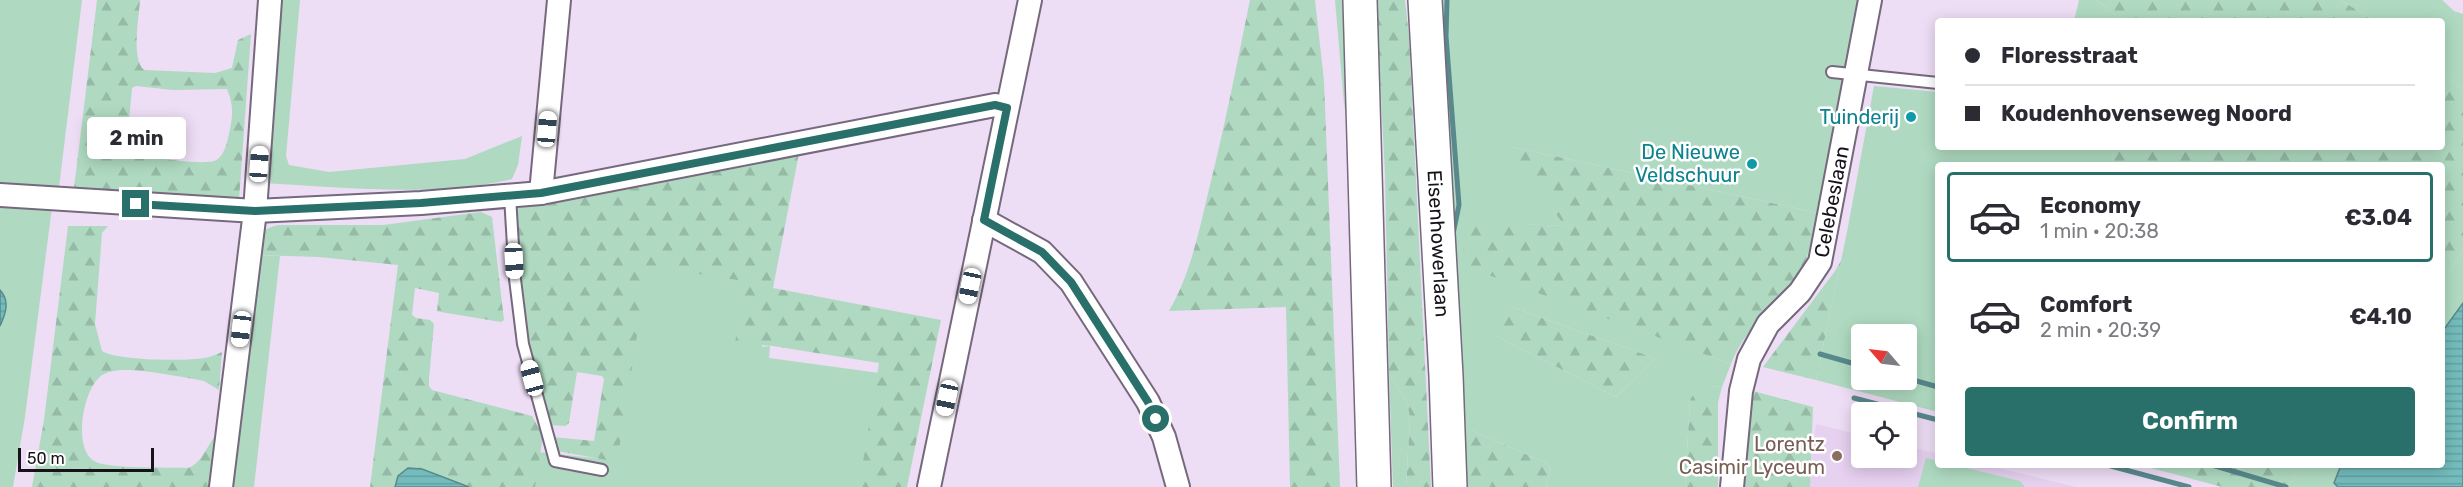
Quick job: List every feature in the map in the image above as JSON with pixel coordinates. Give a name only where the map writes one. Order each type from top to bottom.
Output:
[{"type":"main road","points":[[1360,0],[1374,487]]},
{"type":"main road","name":"Eisenhowerlaan","points":[[1425,0],[1450,487]]},
{"type":"street","points":[[221,487],[255,211],[270,0]]},
{"type":"street","points":[[541,193],[559,0]]},
{"type":"street","points":[[929,487],[1030,0]]},
{"type":"street","name":"Celebeslaan","points":[[1732,487],[1741,391],[1749,360],[1768,324],[1800,292],[1821,262],[1870,0]]},
{"type":"street","points":[[0,195],[255,211],[510,196],[541,193],[995,105],[1007,108]]},
{"type":"street","points":[[984,220],[1042,252],[1071,282],[1148,402],[1164,436],[1178,487]]},
{"type":"lane","points":[[1832,72],[1935,83]]},
{"type":"lane","points":[[510,196],[515,279],[523,344],[555,461],[602,470]]},
{"type":"shaded area","points":[[0,290],[5,298],[6,307],[0,326]]},
{"type":"shaded area","points":[[2463,303],[2463,487],[2338,487],[2334,483],[2340,468],[2445,468],[2445,328]]},
{"type":"shaded area","name":"Lorentz Casimir Lyceum","points":[[1816,424],[1851,433],[1851,468],[1917,468],[1917,449],[1935,453],[1935,468],[1997,468],[2076,487],[1808,487]]},
{"type":"shaded area","points":[[408,468],[422,469],[469,487],[395,487],[398,476]]},
{"type":"green space","points":[[0,0],[82,0],[59,187],[0,184]]},
{"type":"green space","points":[[97,0],[140,0],[137,48],[140,65],[144,70],[215,73],[232,68],[238,40],[251,34],[239,200],[74,188]],"holes":[[[136,86],[173,90],[227,89],[232,106],[231,122],[225,147],[218,159],[188,162],[126,153],[132,88]]]},
{"type":"green space","points":[[279,0],[300,0],[286,156],[289,165],[329,172],[465,159],[522,136],[518,165],[512,179],[482,185],[419,190],[356,189],[262,183]]},
{"type":"green space","points":[[1250,0],[1315,0],[1324,81],[1340,487],[1290,487],[1286,307],[1169,311],[1189,267],[1198,236],[1226,118]]},
{"type":"green space","points":[[1335,0],[1351,0],[1356,166],[1344,104]]},
{"type":"green space","points":[[1376,0],[1405,0],[1409,37],[1431,487],[1406,487],[1410,417],[1406,400],[1389,375],[1385,175]]},
{"type":"green space","points":[[1440,0],[1858,0],[1818,213],[1512,147],[1566,226],[1463,222],[1610,319],[1731,364],[1722,387],[1711,386],[1690,400],[1685,487],[1546,487],[1550,470],[1548,464],[1471,430],[1463,430]],"holes":[[[1511,307],[1649,356],[1654,360],[1616,397],[1494,335]]]},
{"type":"green space","points":[[2079,0],[2096,0],[2119,18],[2075,18]]},
{"type":"green space","points":[[2096,0],[2340,0],[2371,18],[2119,18]]},
{"type":"green space","points":[[2340,0],[2442,0],[2454,11],[2463,14],[2463,90],[2445,75],[2445,18],[2371,18]]},
{"type":"green space","points":[[2445,75],[2463,90],[2463,249],[2445,279],[2445,162],[2112,162],[2115,150],[2445,150]]},
{"type":"green space","points":[[1874,86],[1935,92],[1935,150],[2115,150],[2112,162],[1935,162],[1935,411],[1917,406],[1917,402],[1900,402],[1854,390],[1917,390],[1917,324],[1851,324],[1851,389],[1816,380]]},
{"type":"green space","points":[[1512,147],[1818,213],[1807,258],[1793,282],[1743,341],[1731,364],[1464,266],[1463,221],[1565,226],[1507,149]]},
{"type":"green space","points":[[800,148],[773,288],[941,320],[907,487],[859,487],[879,363],[773,346],[735,343],[744,281],[648,266],[617,462],[557,451],[552,437],[594,441],[604,379],[602,376],[577,372],[569,423],[565,426],[549,425],[528,349],[505,215],[507,208]]},
{"type":"green space","points":[[0,204],[52,207],[25,417],[13,487],[0,487]]},
{"type":"green space","points":[[481,212],[492,217],[504,320],[501,322],[437,311],[439,293],[415,288],[412,315],[416,318],[430,320],[434,324],[429,379],[429,386],[432,390],[532,416],[543,436],[535,487],[469,487],[415,468],[395,483],[395,487],[370,487],[398,265],[319,257],[254,255],[259,239],[267,229],[279,225],[383,225]]},
{"type":"green space","points":[[68,226],[108,226],[102,233],[95,324],[102,351],[133,358],[175,360],[202,358],[222,352],[219,390],[204,381],[135,370],[112,371],[104,374],[90,391],[83,418],[82,432],[88,456],[96,462],[114,466],[187,468],[196,464],[215,436],[210,487],[32,487],[44,420]]},
{"type":"green space","points":[[2463,249],[2463,303],[2445,328],[2445,279]]},
{"type":"green space","points":[[254,255],[280,256],[254,487],[228,487]]},
{"type":"green space","points":[[649,259],[768,280],[762,347],[770,346],[769,358],[894,375],[872,487],[532,487],[538,452],[612,460]]},
{"type":"green space","points":[[1841,261],[1816,380],[1763,367],[1835,271]]},
{"type":"green space","points":[[1511,307],[1649,356],[1654,360],[1616,397],[1494,335],[1506,308]]},
{"type":"green space","points":[[1389,375],[1406,400],[1410,417],[1406,487],[1393,487]]},
{"type":"green space","points":[[1711,386],[1722,387],[1718,402],[1718,487],[1685,487],[1690,400],[1693,395]]},
{"type":"green space","points":[[1753,391],[1813,407],[1810,487],[1745,487],[1746,428]]},
{"type":"green space","points":[[1463,430],[1471,430],[1548,464],[1550,470],[1546,487],[1465,487]]},
{"type":"green space","points":[[1926,458],[1935,460],[1935,468],[1966,468],[2020,481],[2025,487],[1918,487]]},
{"type":"green space","points":[[2151,468],[2177,468],[2174,474]]},
{"type":"green space","points":[[2177,468],[2300,468],[2288,487],[2222,487],[2174,474]]},
{"type":"green space","points":[[2300,468],[2340,468],[2334,483],[2338,487],[2288,487]]},
{"type":"waterway","points":[[1447,0],[1446,36],[1459,205],[1453,234]]},
{"type":"waterway","points":[[1820,354],[1851,363]]},
{"type":"waterway","points":[[1917,381],[1935,386]]},
{"type":"waterway","points":[[1854,398],[1935,419]]},
{"type":"waterway","points":[[2118,468],[2189,487]]},
{"type":"waterway","points":[[2222,468],[2286,487]]},
{"type":"place","name":"Tuinderij","points":[[1911,117]]},
{"type":"place","name":"De Nieuwe Veldschuur","points":[[1752,164]]},
{"type":"place","name":"Lorentz Casimir Lyceum","points":[[1837,456]]},
{"type":"route","points":[[136,204],[255,211],[421,203],[541,193],[995,105],[1007,108],[984,220],[1042,252],[1071,282],[1148,402],[1156,419]]}]
